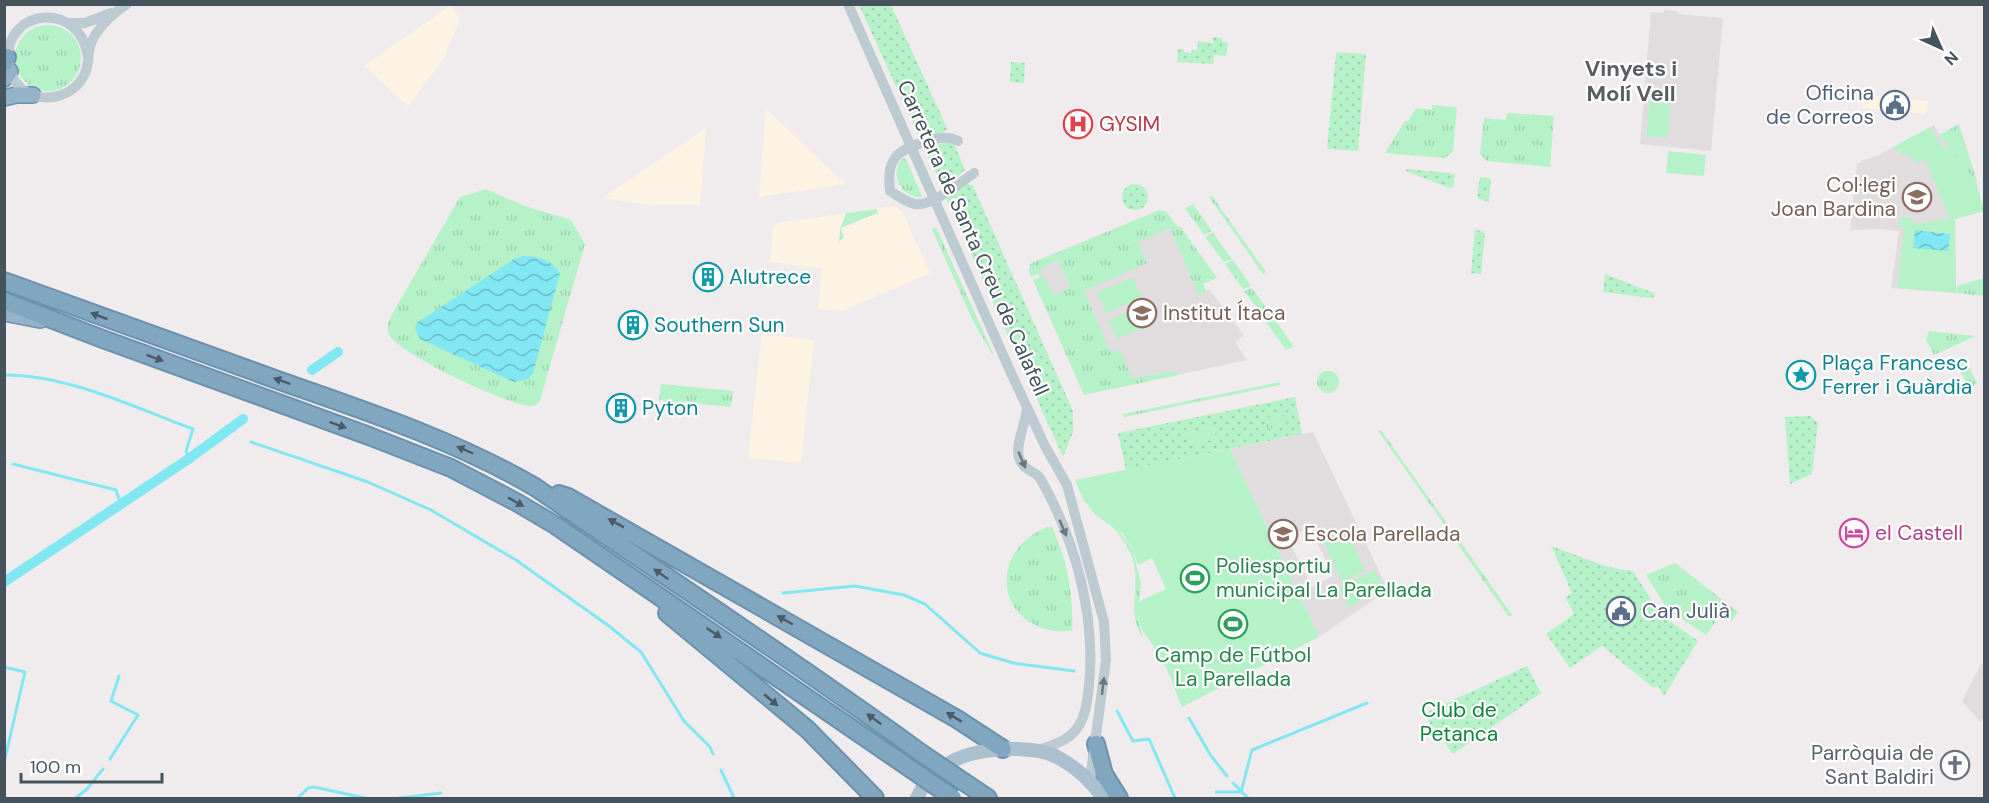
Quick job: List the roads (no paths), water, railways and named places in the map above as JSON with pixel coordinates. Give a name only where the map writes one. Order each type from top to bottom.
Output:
[{"type":"highway","points":[[4,98],[33,95]]},
{"type":"highway","points":[[4,281],[428,435],[482,458],[535,487],[840,694],[987,798]]},
{"type":"highway","points":[[4,301],[451,468],[555,525],[953,798]]},
{"type":"highway","points":[[4,313],[100,338]]},
{"type":"highway","points":[[535,487],[578,502],[1004,748]]},
{"type":"highway","points":[[615,566],[660,608],[807,729],[875,798]]},
{"type":"highway","points":[[1096,744],[1104,774],[1119,798]]},
{"type":"main road","points":[[917,798],[924,785],[947,763],[964,754],[1004,748],[1038,750],[1059,757],[1090,780],[1104,798]]},
{"type":"street","name":"Carretera de Santa Creu de Calafell","points":[[848,4],[1027,407],[1067,485],[1098,591],[1104,622],[1106,660],[1090,780]]},
{"type":"street","points":[[123,7],[102,26],[91,41],[83,78],[67,93],[51,98],[33,95],[21,88],[7,67],[14,36],[26,24],[44,17],[54,17],[69,23],[85,23],[123,7]]},
{"type":"street","points":[[69,23],[83,37],[88,57]]},
{"type":"street","points":[[958,141],[943,138],[912,147],[895,156],[888,175],[890,191],[903,199],[922,204],[934,199],[974,173]]},
{"type":"street","points":[[1027,407],[1018,453],[1024,468],[1039,475],[1066,534],[1083,589],[1090,646],[1090,670],[1084,716],[1074,733],[1038,750]]},
{"type":"water","points":[[1915,230],[1950,234],[1948,251],[1913,248]]},
{"type":"water","points":[[522,256],[543,259],[552,264],[560,273],[533,373],[528,379],[514,382],[420,339],[415,328],[418,322]]},
{"type":"waterway","points":[[312,370],[338,352]]},
{"type":"waterway","points":[[4,375],[28,376],[76,386],[193,429],[186,451],[190,458]]},
{"type":"waterway","points":[[4,582],[190,458],[243,419]]},
{"type":"waterway","points":[[232,427],[235,430]]},
{"type":"waterway","points":[[251,442],[368,482],[431,510],[516,560],[609,626],[641,652],[684,721],[710,747],[713,754]]},
{"type":"waterway","points":[[13,464],[116,490],[121,505]]},
{"type":"waterway","points":[[783,593],[855,586],[904,595],[925,604],[980,653],[1013,663],[1074,671]]},
{"type":"waterway","points":[[4,667],[25,672],[4,763]]},
{"type":"waterway","points":[[110,759],[138,715],[111,701],[119,676]]},
{"type":"waterway","points":[[1216,792],[1241,792],[1252,750],[1367,703]]},
{"type":"waterway","points":[[1117,711],[1133,741],[1149,739],[1175,798]]},
{"type":"waterway","points":[[1189,718],[1211,756],[1227,776]]},
{"type":"waterway","points":[[76,798],[87,789],[103,769]]},
{"type":"waterway","points":[[721,770],[734,798]]},
{"type":"waterway","points":[[1233,783],[1248,798]]},
{"type":"waterway","points":[[298,798],[308,788],[314,787],[365,798]]},
{"type":"waterway","points":[[399,798],[441,793]]},
{"type":"place","name":"Oficina de Correos","points":[[1895,105]]},
{"type":"place","name":"GYSIM","points":[[1078,124]]},
{"type":"place","name":"Col·legi Joan Bardina","points":[[1917,197]]},
{"type":"place","name":"Alutrece","points":[[708,277]]},
{"type":"place","name":"Institut Ítaca","points":[[1142,313]]},
{"type":"place","name":"Southern Sun","points":[[633,325]]},
{"type":"place","name":"Plaça Francesc Ferrer i Guàrdia","points":[[1801,375]]},
{"type":"place","name":"Pyton","points":[[621,408]]},
{"type":"place","name":"el Castell","points":[[1854,533]]},
{"type":"place","name":"Escola Parellada","points":[[1283,534]]},
{"type":"place","name":"Poliesportiu municipal La Parellada","points":[[1195,578]]},
{"type":"place","name":"Can Julià","points":[[1621,611]]},
{"type":"place","name":"Camp de Fútbol La Parellada","points":[[1233,624]]},
{"type":"place","name":"Parròquia de Sant Baldiri","points":[[1955,765]]},
{"type":"district","name":"Vinyets i Molí Vell","points":[[1631,80]]},
{"type":"park label","name":"Club de Petanca","points":[[1459,722]]}]
